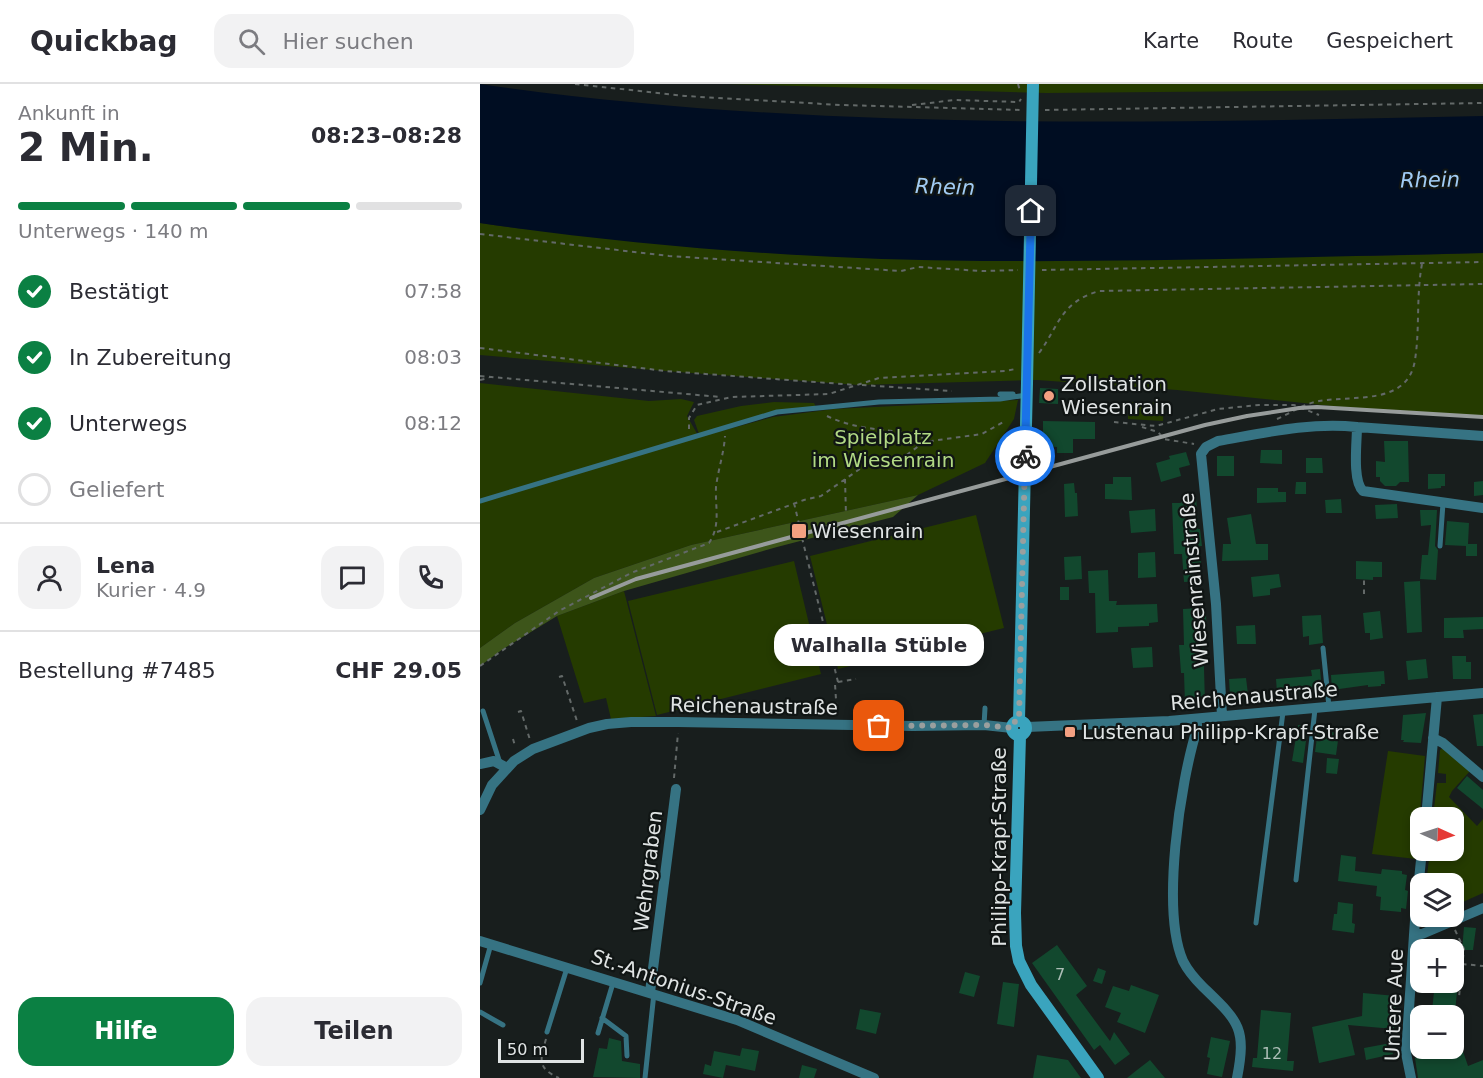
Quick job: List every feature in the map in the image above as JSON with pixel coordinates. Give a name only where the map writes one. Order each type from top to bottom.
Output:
[{"type":"street","name":"Philipp-Krapf-Straße","points":[[1033,84],[1016,945],[1019,961],[1030,985],[1098,1078]]},
{"type":"street","name":"Wiesenrainstraße","points":[[1222,717],[1216,604],[1202,454],[1211,444],[1292,428],[1334,425],[1357,428]]},
{"type":"street","points":[[1483,436],[1357,428],[1359,488],[1483,508]]},
{"type":"street","name":"Reichenaustraße","points":[[503,765],[533,749],[581,731],[607,724],[631,722],[984,725],[1019,728],[1197,719],[1483,693]]},
{"type":"street","points":[[1427,807],[1437,697]]},
{"type":"street","points":[[1197,719],[1197,729],[1181,796],[1177,831],[1174,887],[1176,929],[1179,950],[1188,969],[1194,978],[1226,1008],[1240,1032],[1242,1046],[1237,1078]]},
{"type":"street","points":[[1433,738],[1443,742],[1483,777]]},
{"type":"street","points":[[480,764],[494,761],[503,765],[480,810]]},
{"type":"street","name":"Wehrgraben","points":[[652,992],[676,789]]},
{"type":"street","name":"Untere Aue","points":[[1411,1078],[1406,1053],[1421,861]]},
{"type":"street","name":"Untere Aue","points":[[1414,934],[1422,934],[1483,908]]},
{"type":"street","name":"St.-Antonius-Straße","points":[[485,942],[740,1021],[874,1078]]},
{"type":"lane","points":[[1000,394],[1027,389]]},
{"type":"lane","points":[[480,501],[690,436],[777,412],[879,402],[1000,399],[1027,389]]},
{"type":"lane","points":[[1440,546],[1443,502]]},
{"type":"lane","points":[[1323,648],[1329,708]]},
{"type":"lane","points":[[984,725],[985,708]]},
{"type":"lane","points":[[1296,880],[1315,709]]},
{"type":"lane","points":[[483,711],[503,765]]},
{"type":"lane","points":[[1256,923],[1283,712]]},
{"type":"lane","points":[[480,983],[485,942]]},
{"type":"lane","points":[[547,1032],[567,967]]},
{"type":"lane","points":[[598,1033],[613,981]]},
{"type":"lane","points":[[645,1078],[652,992]]},
{"type":"lane","points":[[480,1012],[503,1025]]},
{"type":"lane","points":[[602,1018],[626,1036],[627,1056]]},
{"type":"path","points":[[903,106],[955,100],[1019,102],[1023,98],[1018,84]]},
{"type":"path","points":[[480,234],[669,256],[901,271],[918,267],[982,271],[1018,270]]},
{"type":"path","points":[[1042,270],[1483,262]]},
{"type":"path","points":[[1277,419],[1317,401],[1379,395],[1394,391],[1404,385],[1410,378],[1415,361],[1418,285],[1422,263]]},
{"type":"path","points":[[1036,357],[1070,304],[1083,296],[1099,291],[1483,284]]},
{"type":"path","points":[[480,348],[664,371],[958,391]]},
{"type":"path","points":[[480,378],[495,376],[723,398],[829,394],[879,378],[1006,371],[1018,368]]},
{"type":"path","points":[[690,436],[689,418],[697,405],[723,398]]},
{"type":"path","points":[[1114,422],[1156,426],[1240,406],[1287,404],[1299,408]]},
{"type":"path","points":[[819,407],[826,415],[840,422],[863,428],[921,434],[924,442]]},
{"type":"path","points":[[717,532],[822,496],[864,466],[882,464],[904,457],[924,442],[981,434],[1005,421]]},
{"type":"path","points":[[1136,425],[1158,432],[1164,439],[1192,442],[1196,446]]},
{"type":"path","points":[[480,666],[559,611],[631,573],[710,543],[717,532],[716,486],[724,453],[725,426]]},
{"type":"path","points":[[845,479],[846,515]]},
{"type":"path","points":[[794,504],[800,528]]},
{"type":"path","points":[[802,538],[838,682],[835,684],[837,709],[817,711]]},
{"type":"path","points":[[1364,579],[1364,594]]},
{"type":"path","points":[[559,677],[562,676],[578,725]]},
{"type":"path","points":[[838,682],[856,679]]},
{"type":"path","points":[[518,711],[521,711],[531,744]]},
{"type":"path","points":[[676,789],[673,774],[678,727]]},
{"type":"path","points":[[513,739],[517,752]]},
{"type":"path","points":[[1454,927],[1459,939]]},
{"type":"path","points":[[1464,964],[1483,966]]},
{"type":"path","points":[[1459,993],[1459,997]]},
{"type":"path","points":[[547,1032],[541,1058],[543,1067],[559,1078]]},
{"type":"green space","points":[[726,84],[1483,84],[1483,89],[1046,93]]},
{"type":"green space","points":[[480,223],[522,229],[1372,256],[1483,253],[1483,417],[1351,408],[1177,390],[1037,380],[859,385],[480,355]]},
{"type":"green space","name":"Spielplatz im Wiesenrain","points":[[480,383],[649,401],[681,399],[694,402],[687,416],[699,437],[773,417],[834,409],[1018,400],[1014,419],[985,463],[918,495],[691,545],[594,578],[515,623],[480,648]]},
{"type":"green space","points":[[774,402],[814,403],[816,407],[777,412],[699,434],[694,420],[697,416],[741,406]]},
{"type":"green space","points":[[1128,402],[1164,403],[1163,421],[1128,419]]},
{"type":"green space","points":[[918,495],[893,517],[777,547],[624,591],[557,616],[480,666],[480,648],[515,623],[594,578],[691,545]]},
{"type":"green space","points":[[976,515],[1004,628],[838,669],[810,556]]},
{"type":"green space","points":[[794,561],[821,674],[657,715],[628,601]]},
{"type":"green space","points":[[624,591],[656,716],[611,719],[606,698],[584,703],[557,616]]},
{"type":"green space","points":[[1443,748],[1470,771],[1449,797],[1459,807],[1434,807],[1437,783],[1446,783],[1446,774],[1438,773],[1440,750]]},
{"type":"green space","points":[[1388,751],[1425,756],[1421,807],[1410,807],[1410,858],[1372,854]]},
{"type":"green space","points":[[1464,813],[1477,826],[1483,819],[1483,893],[1464,902],[1464,873],[1427,873],[1429,861],[1464,861]]},
{"type":"water","name":"Rhein","points":[[480,84],[605,99],[730,110],[855,117],[1106,122],[1483,116],[1483,253],[1171,260],[920,260],[731,251],[605,239],[480,223]]},
{"type":"building","name":"Zollstation Wiesenrain","points":[[1040,388],[1058,389],[1058,404],[1039,403]]},
{"type":"building","points":[[1043,421],[1095,422],[1095,439],[1073,439],[1073,453],[1057,453],[1057,447],[1043,446]]},
{"type":"building","points":[[1384,441],[1408,441],[1409,482],[1400,482],[1396,486],[1385,486],[1380,481],[1380,477],[1376,477],[1376,461],[1385,462]]},
{"type":"building","points":[[1261,450],[1282,450],[1282,464],[1260,463]]},
{"type":"building","points":[[1186,452],[1190,465],[1179,468],[1181,476],[1161,482],[1156,463],[1170,459],[1169,456]]},
{"type":"building","points":[[1217,456],[1234,456],[1234,476],[1217,476]]},
{"type":"building","points":[[1306,458],[1322,458],[1323,473],[1306,473]]},
{"type":"building","points":[[1428,474],[1445,474],[1445,486],[1428,489]]},
{"type":"building","points":[[1113,477],[1131,477],[1132,500],[1105,499],[1105,484],[1113,484]]},
{"type":"building","points":[[1483,481],[1483,495],[1474,496],[1474,482]]},
{"type":"building","points":[[1296,482],[1306,482],[1306,494],[1295,494]]},
{"type":"building","points":[[1074,483],[1078,516],[1065,517],[1064,484]]},
{"type":"building","points":[[1257,488],[1278,488],[1278,492],[1286,492],[1286,502],[1257,503]]},
{"type":"building","points":[[1196,495],[1198,529],[1200,529],[1202,546],[1200,546],[1202,581],[1184,582],[1182,554],[1174,554],[1172,503],[1181,503],[1181,496]]},
{"type":"building","points":[[1341,499],[1342,513],[1326,513],[1325,500]]},
{"type":"building","points":[[1397,504],[1398,518],[1376,519],[1375,505]]},
{"type":"building","points":[[1155,509],[1156,531],[1131,533],[1129,511]]},
{"type":"building","points":[[1420,510],[1437,510],[1436,580],[1420,579],[1422,555],[1428,555],[1431,525],[1421,526]]},
{"type":"building","points":[[1251,514],[1256,544],[1268,544],[1268,560],[1222,561],[1223,544],[1231,544],[1227,518]]},
{"type":"building","points":[[1447,521],[1469,523],[1468,544],[1477,544],[1477,556],[1466,556],[1466,546],[1445,545]]},
{"type":"building","points":[[1155,552],[1156,577],[1138,578],[1138,553]]},
{"type":"building","points":[[1081,556],[1082,579],[1065,580],[1064,557]]},
{"type":"building","points":[[1356,561],[1382,562],[1382,577],[1373,577],[1373,580],[1356,579]]},
{"type":"building","points":[[1108,570],[1109,601],[1117,601],[1116,605],[1157,604],[1158,622],[1149,623],[1149,626],[1118,627],[1118,632],[1096,633],[1095,593],[1089,593],[1088,571]]},
{"type":"building","points":[[1279,574],[1281,587],[1270,589],[1270,595],[1253,597],[1251,577]]},
{"type":"building","points":[[1420,581],[1422,632],[1407,633],[1404,582]]},
{"type":"building","points":[[1060,587],[1069,587],[1069,600],[1060,600]]},
{"type":"building","points":[[1200,608],[1200,615],[1206,615],[1207,633],[1203,634],[1205,703],[1185,704],[1184,673],[1181,673],[1179,645],[1184,645],[1183,609]]},
{"type":"building","points":[[1380,611],[1383,638],[1370,640],[1370,633],[1365,633],[1363,613]]},
{"type":"building","points":[[1321,615],[1323,643],[1309,645],[1309,636],[1303,637],[1302,616]]},
{"type":"building","points":[[1483,617],[1483,629],[1463,630],[1464,638],[1444,638],[1444,618]]},
{"type":"building","points":[[1255,625],[1256,644],[1237,644],[1236,626]]},
{"type":"building","points":[[1152,647],[1153,667],[1133,668],[1131,648]]},
{"type":"building","points":[[1452,656],[1466,656],[1466,662],[1471,662],[1471,679],[1453,679]]},
{"type":"building","points":[[1426,659],[1428,678],[1408,680],[1406,661]]},
{"type":"building","points":[[1320,669],[1322,690],[1277,693],[1276,679],[1312,676],[1311,670]]},
{"type":"building","points":[[1384,671],[1385,684],[1381,686],[1368,687],[1368,685],[1332,690],[1331,675]]},
{"type":"building","points":[[1246,678],[1248,694],[1230,696],[1229,679]]},
{"type":"building","points":[[1426,713],[1421,743],[1403,742],[1404,740],[1401,740],[1403,715]]},
{"type":"building","points":[[1483,714],[1483,746],[1477,746],[1473,715]]},
{"type":"building","points":[[1298,725],[1308,726],[1303,763],[1292,761]]},
{"type":"building","points":[[1318,730],[1339,733],[1336,755],[1315,752]]},
{"type":"building","points":[[1327,758],[1339,759],[1337,774],[1326,773]]},
{"type":"building","points":[[1467,776],[1483,790],[1483,809],[1457,788]]},
{"type":"building","points":[[1341,855],[1356,857],[1355,871],[1381,874],[1382,869],[1402,871],[1402,874],[1407,875],[1406,909],[1401,908],[1401,912],[1380,910],[1381,897],[1376,896],[1377,886],[1338,881]]},
{"type":"building","points":[[1338,902],[1353,904],[1354,933],[1332,930]]},
{"type":"building","points":[[1464,927],[1476,928],[1473,950],[1464,950]]},
{"type":"building","points":[[1057,945],[1087,986],[1076,995],[1110,1041],[1114,1032],[1130,1054],[1115,1065],[1100,1045],[1094,1050],[1032,963]]},
{"type":"building","points":[[1098,968],[1106,971],[1102,984],[1093,981]]},
{"type":"building","points":[[965,972],[980,976],[974,997],[959,993]]},
{"type":"building","points":[[1003,982],[1019,984],[1014,1027],[997,1024]]},
{"type":"building","points":[[1131,985],[1159,995],[1145,1033],[1117,1022],[1121,1013],[1105,1007],[1113,986],[1129,991]]},
{"type":"building","points":[[1363,993],[1396,996],[1394,1029],[1348,1025],[1355,1055],[1319,1063],[1312,1027],[1362,1016]]},
{"type":"building","points":[[1434,993],[1457,993],[1456,1005],[1433,1005]]},
{"type":"building","points":[[860,1009],[881,1013],[876,1034],[856,1029]]},
{"type":"building","points":[[1261,1010],[1291,1013],[1287,1061],[1294,1061],[1293,1071],[1252,1067],[1253,1058],[1257,1058]]},
{"type":"building","points":[[1211,1037],[1230,1041],[1222,1077],[1207,1074],[1210,1058],[1207,1057]]},
{"type":"building","points":[[609,1038],[621,1041],[622,1061],[640,1064],[640,1078],[593,1077],[599,1048],[607,1049]]},
{"type":"building","points":[[1391,1043],[1393,1054],[1366,1060],[1364,1048]]},
{"type":"building","points":[[742,1048],[759,1051],[755,1071],[726,1065],[723,1078],[703,1074],[705,1064],[711,1066],[714,1051],[740,1056]]},
{"type":"building","points":[[1464,1054],[1468,1066],[1483,1060],[1483,1078],[1418,1078],[1415,1059],[1464,1059]]},
{"type":"building","points":[[1037,1055],[1068,1060],[1081,1078],[1033,1078]]},
{"type":"building","points":[[1150,1060],[1165,1078],[1127,1078],[1137,1070]]},
{"type":"building","points":[[802,1065],[817,1069],[814,1078],[799,1078]]},
{"type":"railway","points":[[591,598],[636,579],[1205,425],[1247,416],[1317,407],[1483,417]]},
{"type":"way so far","points":[[879,726],[999,725],[1012,728],[1014,722],[1019,720],[1025,456]]},
{"type":"place","name":"Zollstation Wiesenrain","points":[[1049,396]]},
{"type":"place","name":"Wiesenrain","points":[[799,531]]},
{"type":"place","name":"Walhalla Stüble","points":[[879,726]]},
{"type":"place","name":"Lustenau Philipp-Krapf-Straße","points":[[1070,732]]},
{"type":"route","points":[[1025,456],[1031,211]]}]
